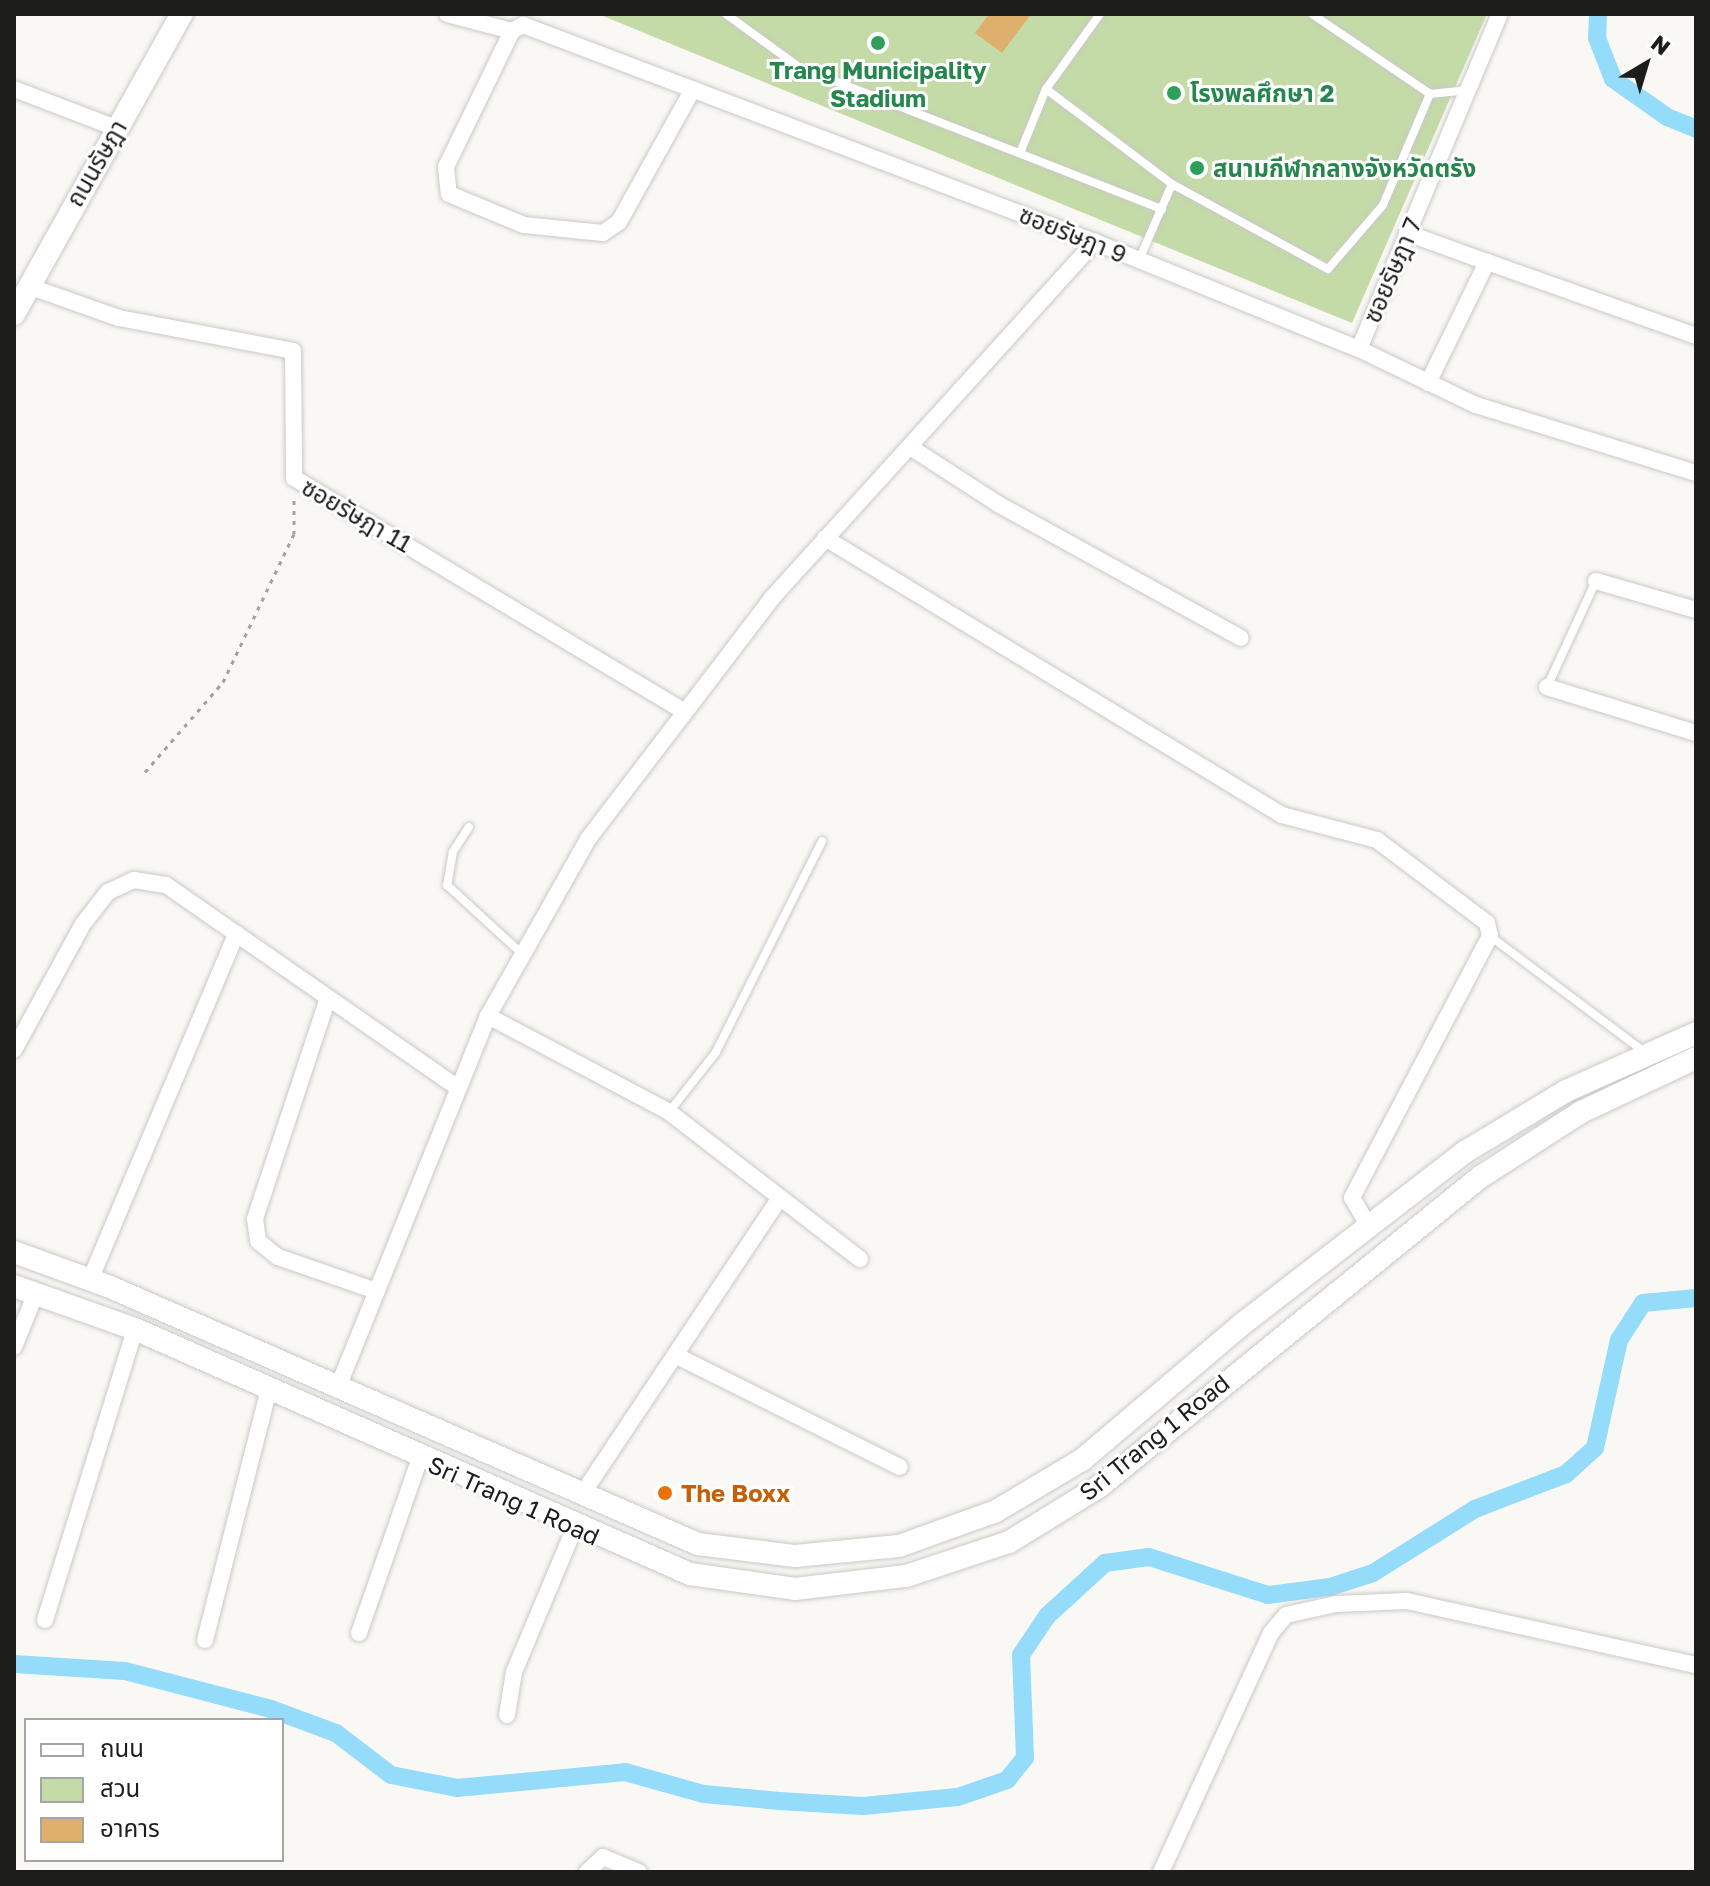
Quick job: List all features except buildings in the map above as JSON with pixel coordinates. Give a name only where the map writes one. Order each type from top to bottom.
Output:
[{"type":"street","name":"ถนนรัษฎา","points":[[14,314],[182,14]]},
{"type":"street","name":"ซอยรัษฎา 9","points":[[447,14],[522,23],[1095,242],[1359,349],[1476,405],[1696,473]]},
{"type":"street","name":"ซอยรัษฎา 7","points":[[1359,349],[1500,14]]},
{"type":"street","points":[[522,23],[446,167],[449,194],[524,225],[572,234],[603,233],[619,222],[693,89]]},
{"type":"street","points":[[14,89],[116,128]]},
{"type":"street","points":[[1407,233],[1696,336]]},
{"type":"street","points":[[338,1387],[488,1016],[520,952],[588,839],[681,710],[825,538],[1095,242]]},
{"type":"street","points":[[1428,383],[1487,262]]},
{"type":"street","name":"ซอยรัษฎา 11","points":[[28,286],[119,318],[293,351],[294,478],[681,710]]},
{"type":"street","points":[[910,447],[998,504],[1241,638]]},
{"type":"street","points":[[825,538],[1282,815],[1377,840],[1477,913],[1490,936],[1352,1198],[1369,1226]]},
{"type":"street","points":[[1596,581],[1696,610]]},
{"type":"street","points":[[1547,687],[1696,733]]},
{"type":"street","points":[[14,1050],[83,924],[108,892],[134,880],[166,885],[458,1088]]},
{"type":"street","points":[[90,1280],[236,934]]},
{"type":"street","points":[[328,998],[255,1219],[258,1241],[278,1257],[376,1291]]},
{"type":"street","points":[[488,1016],[669,1112],[860,1259]]},
{"type":"street","name":"Sri Trang 1 Road","points":[[14,1252],[90,1280],[581,1496],[698,1544],[795,1556],[899,1546],[996,1511],[1082,1460],[1369,1226],[1465,1152],[1566,1091],[1696,1033]]},
{"type":"street","name":"Sri Trang 1 Road","points":[[14,1286],[135,1329],[575,1527],[690,1574],[795,1589],[906,1576],[1009,1542],[1100,1486],[1482,1176],[1581,1112],[1696,1058]]},
{"type":"street","points":[[581,1496],[779,1199]]},
{"type":"street","points":[[14,1347],[36,1293]]},
{"type":"street","points":[[45,1620],[135,1329]]},
{"type":"street","points":[[675,1355],[900,1467]]},
{"type":"street","points":[[205,1640],[269,1389]]},
{"type":"street","points":[[359,1633],[420,1458]]},
{"type":"street","points":[[507,1715],[514,1672],[575,1527]]},
{"type":"street","points":[[1161,1872],[1271,1633],[1286,1615],[1336,1604],[1407,1601],[1696,1665]]},
{"type":"street","points":[[587,1872],[603,1857],[639,1872]]},
{"type":"lane","points":[[726,14],[799,67],[1162,209]]},
{"type":"lane","points":[[1020,153],[1046,89],[1100,14]]},
{"type":"lane","points":[[1312,14],[1430,94],[1469,90]]},
{"type":"lane","points":[[1046,89],[1172,184],[1328,269],[1383,205],[1430,94]]},
{"type":"lane","points":[[1139,260],[1172,184]]},
{"type":"lane","points":[[1547,687],[1596,581]]},
{"type":"lane","points":[[469,827],[453,852],[447,885],[520,952]]},
{"type":"lane","points":[[669,1112],[716,1052],[822,841]]},
{"type":"lane","points":[[1490,936],[1646,1053]]},
{"type":"path","points":[[145,772],[223,682],[294,534],[294,478]]},
{"type":"green space","name":"สนามกีฬากลางจังหวัดตรัง","points":[[598,14],[1487,14],[1352,323]]},
{"type":"waterway","points":[[1598,14],[1597,38],[1613,79],[1667,117],[1696,129]]},
{"type":"waterway","points":[[14,1664],[125,1671],[271,1709],[336,1733],[391,1775],[457,1788],[625,1772],[704,1794],[779,1801],[863,1806],[958,1797],[1007,1780],[1025,1758],[1021,1655],[1047,1616],[1105,1563],[1149,1557],[1268,1595],[1330,1587],[1373,1573],[1475,1509],[1566,1474],[1595,1448],[1619,1340],[1643,1303],[1696,1298]]},
{"type":"place","name":"Trang Municipality Stadium","points":[[878,43]]},
{"type":"place","name":"โรงพลศึกษา 2","points":[[1174,93]]},
{"type":"place","name":"สนามกีฬากลางจังหวัดตรัง","points":[[1197,168]]},
{"type":"place","name":"The Boxx","points":[[665,1493]]}]
